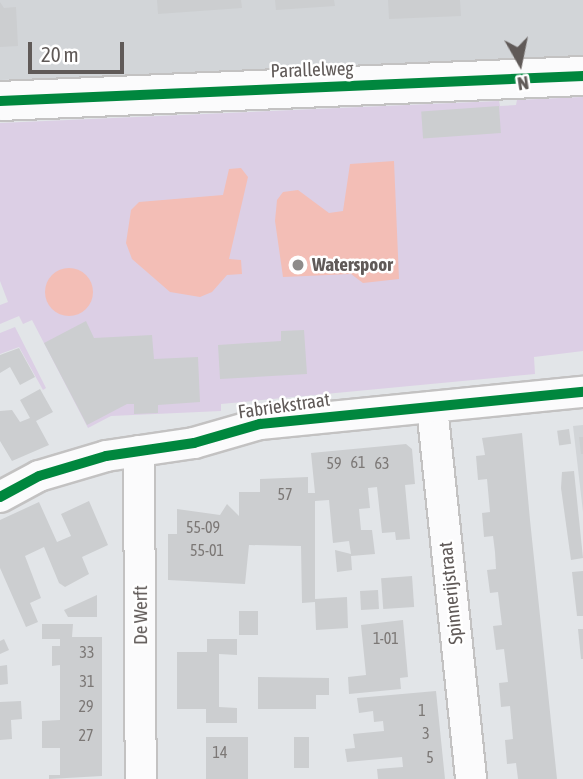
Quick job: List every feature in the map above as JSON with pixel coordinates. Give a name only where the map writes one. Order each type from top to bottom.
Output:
[{"type":"street","name":"Parallelweg","points":[[0,101],[583,76]]},
{"type":"street","name":"Fabriekstraat","points":[[0,497],[40,476],[139,451],[194,443],[260,424],[583,392]]},
{"type":"street","name":"Spinnerijstraat","points":[[432,407],[471,779]]},
{"type":"street","name":"De Werft","points":[[139,451],[141,779]]},
{"type":"shaded area","points":[[0,0],[583,0],[583,63],[0,80]]},
{"type":"shaded area","name":"Waterspoor","points":[[583,97],[583,351],[534,357],[535,374],[221,404],[221,411],[111,416],[88,428],[32,320],[23,324],[19,316],[0,324],[0,305],[8,302],[0,281],[0,123],[499,101],[500,106],[516,105],[517,100]]},
{"type":"shaded area","points":[[394,161],[399,279],[363,283],[351,274],[283,277],[275,221],[277,200],[283,192],[298,190],[329,213],[343,211],[350,164]]},
{"type":"shaded area","points":[[241,168],[248,177],[229,259],[241,260],[242,274],[227,275],[212,292],[200,297],[170,292],[132,259],[126,243],[131,210],[139,202],[223,195],[229,169]]},
{"type":"shaded area","points":[[69,268],[86,275],[93,292],[86,309],[69,316],[52,309],[45,292],[52,275]]},
{"type":"shaded area","points":[[15,327],[46,388],[43,390],[19,347],[0,354],[0,333]]},
{"type":"shaded area","points":[[583,425],[583,512],[573,426]]},
{"type":"building","points":[[157,0],[241,0],[242,8],[158,14]]},
{"type":"building","points":[[275,0],[334,0],[335,6],[276,10]]},
{"type":"building","points":[[388,0],[460,0],[461,16],[389,19]]},
{"type":"building","points":[[0,2],[4,8],[16,7],[18,46],[0,47]]},
{"type":"building","points":[[499,106],[501,133],[423,138],[421,111]]},
{"type":"building","points":[[86,321],[94,338],[152,335],[154,359],[198,357],[200,402],[158,405],[158,413],[134,414],[134,404],[127,404],[87,425],[44,343]]},
{"type":"building","points":[[304,330],[307,374],[220,379],[218,345],[281,341],[281,331]]},
{"type":"building","points":[[19,348],[35,377],[20,385],[10,367],[0,373],[0,355]]},
{"type":"building","points":[[40,389],[53,412],[36,421],[49,445],[12,461],[0,441],[0,411],[12,410],[20,422],[30,418],[20,400]]},
{"type":"building","points":[[569,429],[571,444],[559,446],[557,431]]},
{"type":"building","points":[[522,433],[557,779],[518,779],[516,763],[507,764],[505,740],[513,739],[510,706],[501,707],[499,683],[508,682],[504,649],[496,650],[493,626],[502,625],[498,592],[490,593],[487,570],[496,569],[495,552],[493,536],[484,537],[482,513],[490,512],[487,479],[478,480],[476,456],[485,455],[482,438]]},
{"type":"building","points":[[579,437],[583,437],[583,454],[581,454]]},
{"type":"building","points":[[406,444],[412,449],[415,484],[405,485],[410,539],[396,540],[395,532],[382,533],[377,487],[368,488],[370,508],[359,509],[361,530],[372,530],[375,554],[351,556],[352,570],[337,572],[335,550],[351,554],[349,541],[333,543],[329,500],[315,501],[315,599],[347,597],[348,628],[316,630],[315,602],[302,603],[301,546],[249,545],[245,584],[168,580],[168,534],[177,534],[177,509],[220,515],[227,504],[239,516],[239,492],[260,492],[260,479],[308,477],[308,493],[315,493],[311,453]]},
{"type":"building","points":[[574,471],[583,558],[571,560],[561,488],[562,472]]},
{"type":"building","points":[[89,501],[108,545],[82,557],[89,574],[65,587],[59,583],[44,547],[25,556],[41,598],[30,603],[38,622],[26,627],[0,568],[0,520],[39,502],[57,542],[71,536],[61,514]]},
{"type":"building","points":[[583,571],[583,616],[577,616],[572,572]]},
{"type":"building","points":[[412,576],[414,607],[383,609],[381,578]]},
{"type":"building","points":[[378,590],[379,609],[361,610],[360,591]]},
{"type":"building","points":[[97,595],[97,617],[68,617],[64,610]]},
{"type":"building","points":[[239,611],[258,611],[258,635],[239,635]]},
{"type":"building","points":[[403,620],[408,677],[400,678],[401,689],[349,694],[348,677],[366,675],[361,625]]},
{"type":"building","points":[[42,624],[73,624],[72,637],[102,637],[102,776],[49,779],[49,775],[60,775],[60,748],[42,748],[42,721],[60,720],[60,665],[52,666],[52,646],[60,646],[60,639],[42,639]]},
{"type":"building","points":[[578,629],[583,629],[583,659],[581,659]]},
{"type":"building","points":[[4,639],[9,650],[0,654],[0,641]]},
{"type":"building","points":[[207,639],[237,639],[237,655],[219,654],[219,707],[237,708],[237,723],[206,723],[206,709],[177,709],[177,652],[207,652]]},
{"type":"building","points":[[7,665],[8,684],[0,685],[0,666]]},
{"type":"building","points":[[258,677],[329,678],[329,695],[316,695],[316,709],[258,709]]},
{"type":"building","points":[[436,691],[445,779],[378,779],[377,769],[403,767],[402,757],[347,762],[345,749],[355,748],[353,734],[384,731],[383,721],[374,722],[373,711],[359,713],[357,698]]},
{"type":"building","points":[[21,701],[22,719],[11,720],[12,739],[0,740],[0,702]]},
{"type":"building","points":[[206,737],[248,737],[248,779],[206,779]]},
{"type":"building","points":[[294,737],[309,737],[309,768],[294,768]]},
{"type":"cycle path","points":[[0,101],[583,76]]},
{"type":"cycle path","points":[[0,497],[39,476],[106,456],[194,443],[260,424],[583,392]]},
{"type":"place","name":"Waterspoor","points":[[298,265]]}]
